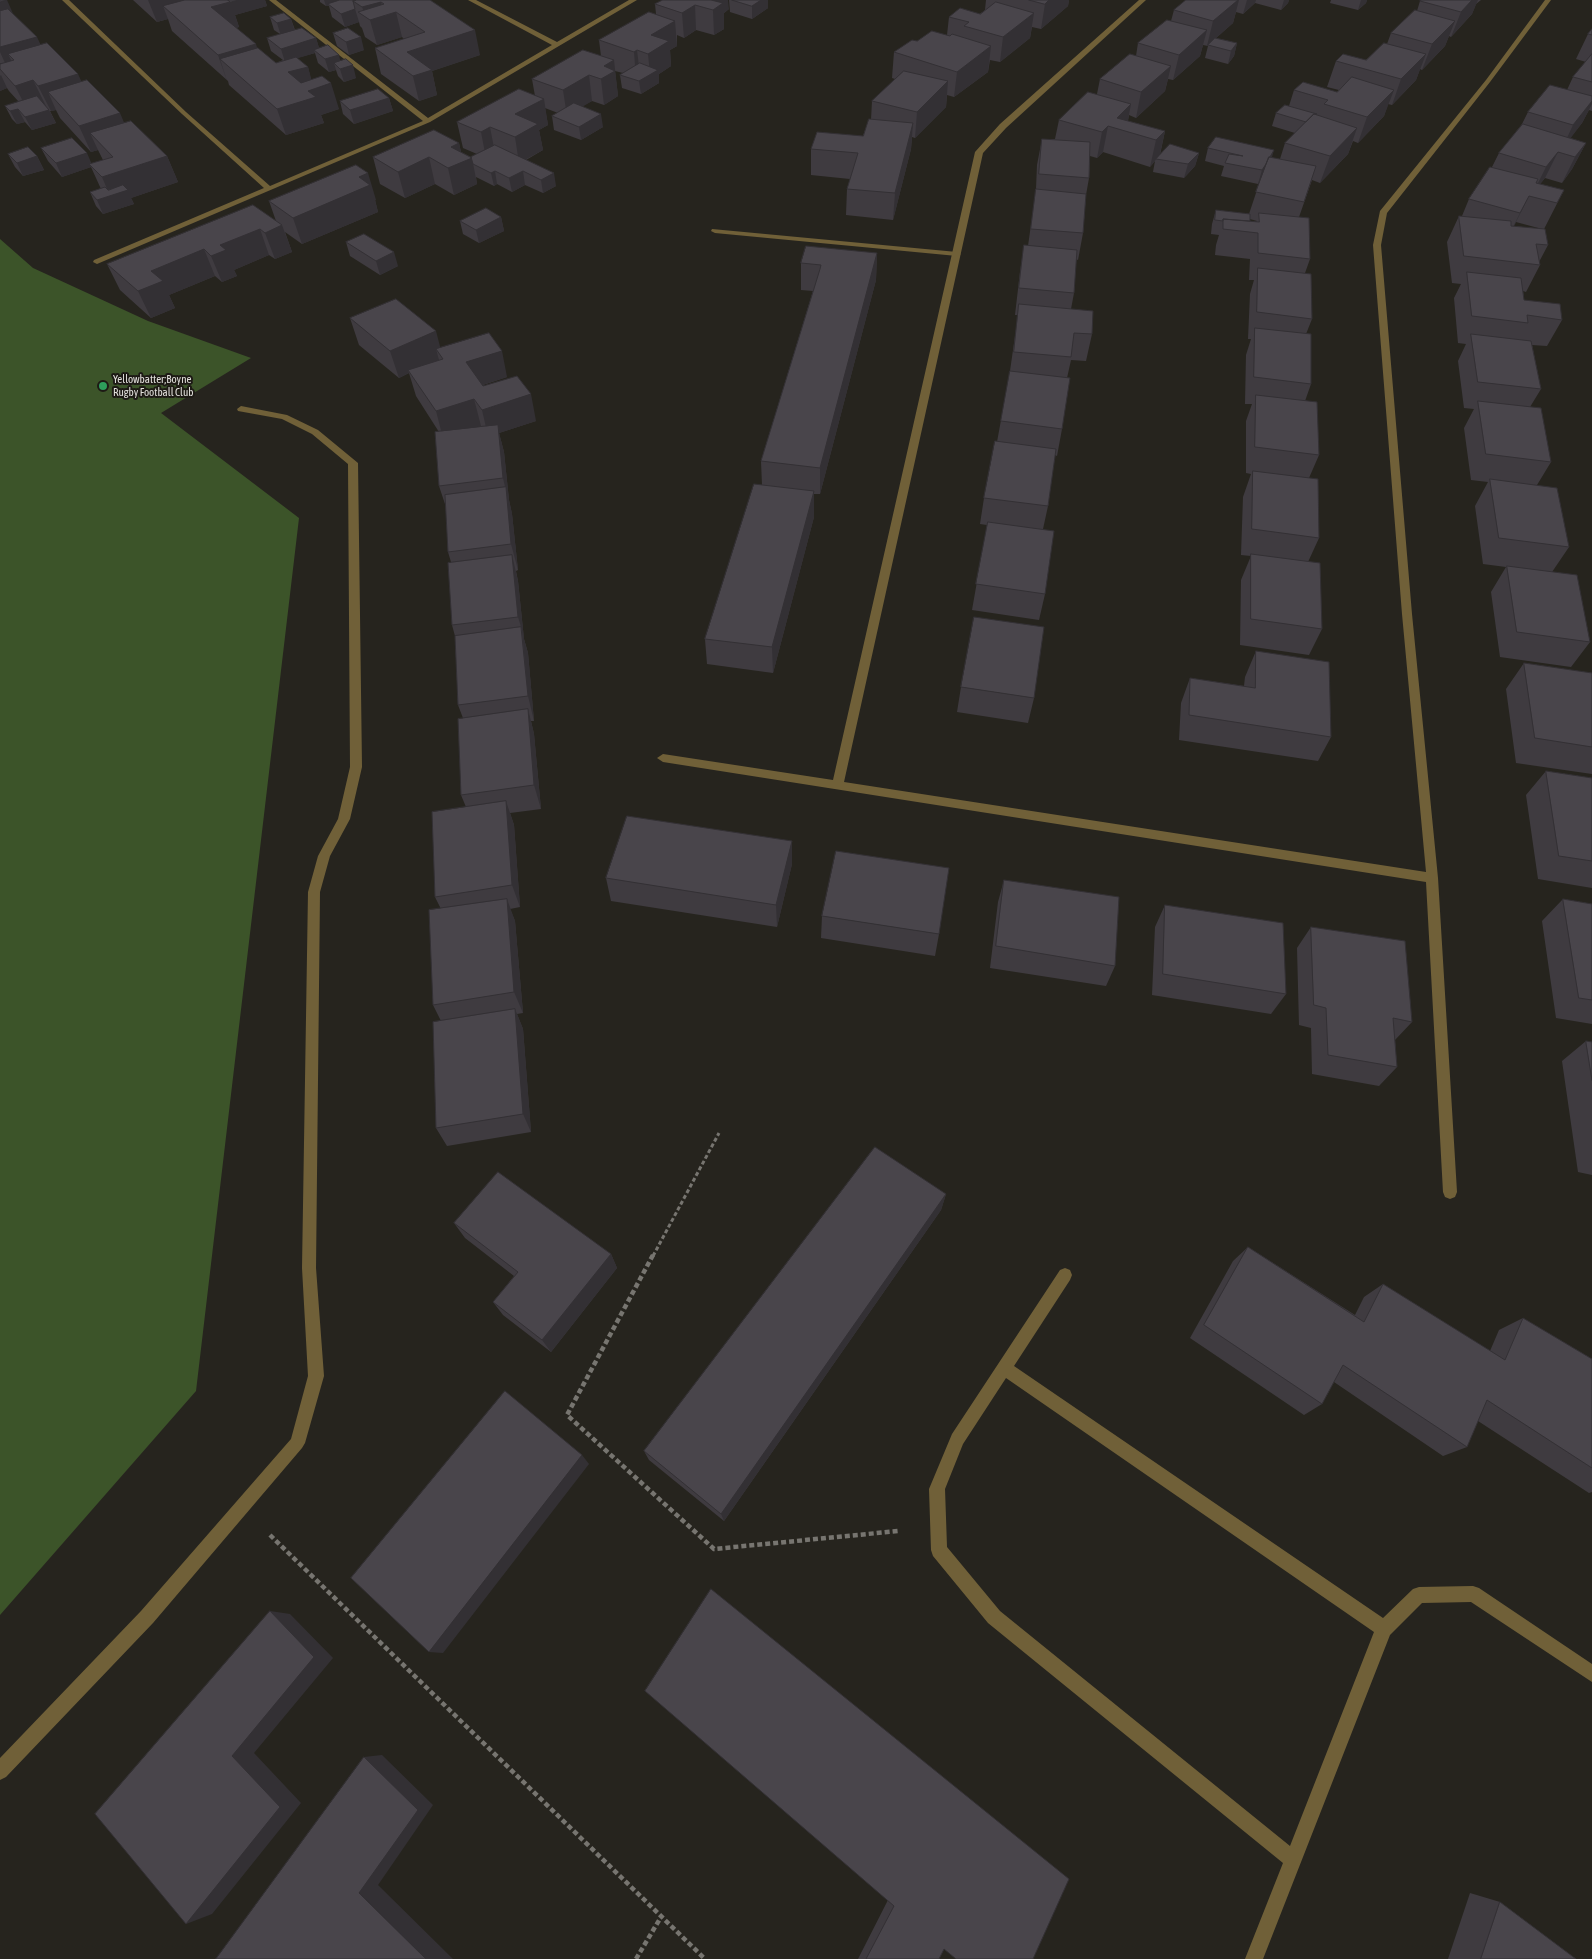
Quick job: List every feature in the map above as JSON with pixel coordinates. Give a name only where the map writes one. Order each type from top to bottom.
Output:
[{"type":"street","points":[[65,0],[184,113],[269,189]]},
{"type":"street","points":[[272,0],[428,121]]},
{"type":"street","points":[[471,0],[557,45]]},
{"type":"street","points":[[97,262],[428,121],[634,0]]},
{"type":"street","points":[[837,786],[979,152],[1003,126],[1143,0]]},
{"type":"street","points":[[1450,1192],[1432,878],[1406,614],[1377,245],[1383,213],[1488,81],[1548,0]]},
{"type":"street","points":[[715,231],[957,254]]},
{"type":"street","points":[[0,1771],[147,1617],[297,1443],[316,1376],[309,1268],[314,892],[324,856],[344,819],[356,767],[353,463],[315,432],[284,418],[241,410]]},
{"type":"street","points":[[663,758],[1432,878]]},
{"type":"street","points":[[1065,1275],[957,1439],[937,1489],[939,1550],[994,1617],[1293,1860]]},
{"type":"street","points":[[1004,1368],[1384,1629]]},
{"type":"street","points":[[1254,1959],[1384,1629],[1419,1595],[1473,1594],[1592,1674]]},
{"type":"path","points":[[719,1133],[567,1415],[714,1549],[938,1527]]},
{"type":"path","points":[[242,1507],[705,1959]]},
{"type":"path","points":[[636,1959],[661,1917]]},
{"type":"green space","points":[[0,239],[33,268],[148,321],[251,358],[161,413],[299,518],[196,1391],[0,1615]]},
{"type":"building","points":[[185,0],[228,0],[230,2],[211,7],[256,44],[218,55],[163,6]]},
{"type":"building","points":[[340,0],[356,0],[353,1],[355,9],[341,14],[328,4]]},
{"type":"building","points":[[430,0],[475,30],[407,52],[432,70],[413,76],[375,48],[425,32],[396,12],[370,20],[358,12],[384,4],[381,2],[362,7],[353,1]]},
{"type":"building","points":[[663,0],[711,0],[723,3],[713,10],[695,5],[682,13],[655,4]]},
{"type":"building","points":[[732,0],[761,0],[752,6]]},
{"type":"building","points":[[1029,0],[1049,0],[1045,4]]},
{"type":"building","points":[[1186,0],[1238,0],[1213,21],[1174,10]]},
{"type":"building","points":[[1472,0],[1461,12],[1420,1]]},
{"type":"building","points":[[996,2],[1034,13],[1003,37],[964,26],[969,22],[949,17],[960,8],[980,14]]},
{"type":"building","points":[[8,9],[37,37],[0,47],[0,11]]},
{"type":"building","points":[[1415,10],[1455,21],[1432,44],[1391,33]]},
{"type":"building","points":[[649,12],[675,21],[651,35],[669,41],[648,54],[637,50],[634,52],[599,40]]},
{"type":"building","points":[[284,13],[291,19],[277,23],[270,17]]},
{"type":"building","points":[[1167,20],[1207,30],[1179,55],[1138,43]]},
{"type":"building","points":[[302,28],[316,38],[281,49],[267,38]]},
{"type":"building","points":[[348,28],[361,37],[346,42],[333,33]]},
{"type":"building","points":[[932,31],[950,36],[952,34],[991,46],[957,72],[894,52],[912,40],[917,41]]},
{"type":"building","points":[[1215,38],[1237,43],[1231,51],[1208,45]]},
{"type":"building","points":[[47,43],[78,74],[38,86],[33,80],[15,86],[0,69],[0,64],[14,60],[8,54]]},
{"type":"building","points":[[1384,43],[1426,54],[1401,79],[1336,61],[1343,54],[1366,60]]},
{"type":"building","points":[[328,45],[339,55],[325,59],[314,50]]},
{"type":"building","points":[[258,48],[276,63],[296,57],[308,67],[288,72],[301,83],[322,76],[331,83],[308,91],[316,97],[277,109],[220,59]]},
{"type":"building","points":[[583,50],[614,60],[604,66],[615,71],[601,79],[589,75],[563,90],[532,79]]},
{"type":"building","points":[[1130,54],[1171,66],[1141,92],[1100,79]]},
{"type":"building","points":[[1592,54],[1592,82],[1573,77]]},
{"type":"building","points":[[346,59],[353,65],[340,69],[334,63]]},
{"type":"building","points":[[640,63],[658,70],[639,81],[620,75]]},
{"type":"building","points":[[904,71],[948,81],[917,112],[872,101]]},
{"type":"building","points":[[1352,77],[1394,90],[1367,117],[1324,104],[1328,100],[1294,90],[1303,82],[1337,92]]},
{"type":"building","points":[[87,80],[120,113],[79,126],[48,92]]},
{"type":"building","points":[[1550,85],[1592,96],[1592,101],[1573,125],[1528,112]]},
{"type":"building","points":[[378,89],[389,98],[350,110],[340,101]]},
{"type":"building","points":[[519,89],[544,99],[515,114],[538,124],[515,137],[490,127],[481,132],[457,122]]},
{"type":"building","points":[[1088,92],[1131,104],[1117,118],[1165,131],[1156,140],[1108,126],[1102,132],[1059,120]]},
{"type":"building","points":[[37,96],[49,110],[25,117],[18,109],[10,111],[5,106]]},
{"type":"building","points":[[574,103],[601,114],[579,127],[552,116]]},
{"type":"building","points":[[1285,105],[1317,114],[1314,114],[1306,122],[1276,113]]},
{"type":"building","points":[[1314,114],[1357,128],[1330,156],[1285,143]]},
{"type":"building","points":[[869,119],[913,123],[895,193],[847,189],[858,153],[811,149],[817,132],[863,136]]},
{"type":"building","points":[[131,121],[167,156],[102,177],[89,164],[113,157],[90,133]]},
{"type":"building","points":[[1523,124],[1586,143],[1575,157],[1558,152],[1546,167],[1499,153]]},
{"type":"building","points":[[434,130],[459,143],[451,147],[472,158],[448,168],[429,157],[398,172],[373,157]]},
{"type":"building","points":[[1216,137],[1274,150],[1262,170],[1225,163],[1229,154],[1243,156],[1208,148]]},
{"type":"building","points":[[72,138],[87,153],[56,163],[41,148]]},
{"type":"building","points":[[1042,139],[1090,142],[1089,178],[1039,174]]},
{"type":"building","points":[[1170,144],[1199,153],[1188,164],[1156,159]]},
{"type":"building","points":[[495,145],[554,173],[541,180],[523,171],[509,178],[495,171],[491,173],[473,164],[471,157]]},
{"type":"building","points":[[28,147],[37,156],[17,163],[8,154]]},
{"type":"building","points":[[1269,157],[1316,166],[1304,202],[1256,192]]},
{"type":"building","points":[[356,165],[368,173],[359,177],[370,185],[293,218],[269,201]]},
{"type":"building","points":[[1490,167],[1538,179],[1536,183],[1564,190],[1557,203],[1529,196],[1520,213],[1469,199]]},
{"type":"building","points":[[123,185],[128,190],[97,200],[90,192],[105,187],[108,190]]},
{"type":"building","points":[[1036,189],[1086,194],[1083,233],[1031,229]]},
{"type":"building","points":[[253,205],[282,225],[265,233],[260,229],[220,245],[226,250],[211,256],[204,249],[151,271],[163,281],[138,291],[107,264]]},
{"type":"building","points":[[486,208],[501,217],[476,230],[460,221]]},
{"type":"building","points":[[1216,210],[1250,214],[1250,221],[1215,220]]},
{"type":"building","points":[[1259,213],[1309,218],[1310,259],[1258,253],[1258,233],[1223,229],[1223,219],[1259,222]]},
{"type":"building","points":[[1459,216],[1511,221],[1511,226],[1545,229],[1548,245],[1536,244],[1540,265],[1464,256]]},
{"type":"building","points":[[364,234],[394,252],[376,261],[346,242]]},
{"type":"building","points":[[1024,245],[1077,250],[1074,293],[1019,288]]},
{"type":"building","points":[[806,246],[877,253],[820,468],[761,461],[821,265],[801,263]]},
{"type":"building","points":[[1258,268],[1311,274],[1312,319],[1257,312]]},
{"type":"building","points":[[1467,272],[1521,278],[1524,300],[1560,304],[1562,320],[1527,315],[1528,323],[1472,316]]},
{"type":"building","points":[[396,299],[436,331],[390,351],[350,318]]},
{"type":"building","points":[[1019,304],[1093,311],[1092,334],[1074,333],[1071,357],[1014,352]]},
{"type":"building","points":[[1255,328],[1311,334],[1311,384],[1254,377]]},
{"type":"building","points":[[489,333],[502,351],[466,362],[483,386],[517,376],[531,394],[482,410],[474,399],[436,411],[408,370],[443,359],[436,349]]},
{"type":"building","points":[[1471,334],[1531,341],[1541,389],[1478,382]]},
{"type":"building","points":[[1010,371],[1070,378],[1062,429],[1001,421]]},
{"type":"building","points":[[1256,395],[1317,402],[1319,455],[1255,447]]},
{"type":"building","points":[[1478,401],[1541,408],[1551,462],[1486,454]]},
{"type":"building","points":[[498,425],[503,478],[439,486],[435,432]]},
{"type":"building","points":[[995,441],[1056,449],[1048,506],[984,498]]},
{"type":"building","points":[[1253,471],[1318,479],[1319,538],[1252,529]]},
{"type":"building","points":[[1490,479],[1557,488],[1569,547],[1499,538]]},
{"type":"building","points":[[754,484],[814,491],[772,647],[705,639]]},
{"type":"building","points":[[506,487],[511,544],[448,552],[445,495]]},
{"type":"building","points":[[988,522],[1054,531],[1045,594],[976,584]]},
{"type":"building","points":[[1251,554],[1320,563],[1322,629],[1251,619]]},
{"type":"building","points":[[512,555],[518,617],[452,625],[448,563]]},
{"type":"building","points":[[1507,566],[1577,575],[1590,642],[1517,632]]},
{"type":"building","points":[[974,617],[1044,627],[1034,698],[961,687]]},
{"type":"building","points":[[521,627],[528,696],[458,705],[455,636]]},
{"type":"building","points":[[1256,651],[1329,662],[1331,737],[1189,715],[1190,678],[1255,688]]},
{"type":"building","points":[[1524,663],[1592,673],[1592,747],[1535,738]]},
{"type":"building","points":[[528,709],[534,785],[461,795],[458,719]]},
{"type":"building","points":[[1546,771],[1592,778],[1592,861],[1559,856]]},
{"type":"building","points":[[506,801],[512,885],[435,897],[432,812]]},
{"type":"building","points":[[627,816],[792,841],[776,905],[606,878]]},
{"type":"building","points":[[836,851],[949,868],[939,934],[822,916]]},
{"type":"building","points":[[1004,880],[1119,897],[1115,966],[996,946]]},
{"type":"building","points":[[507,899],[514,992],[433,1005],[429,910]]},
{"type":"building","points":[[1563,899],[1592,904],[1592,1000],[1579,998]]},
{"type":"building","points":[[1165,905],[1283,923],[1286,994],[1163,974]]},
{"type":"building","points":[[1311,927],[1405,941],[1412,1022],[1393,1018],[1397,1067],[1328,1055],[1326,1008],[1314,1005]]},
{"type":"building","points":[[515,1009],[523,1114],[436,1128],[433,1022]]},
{"type":"building","points":[[1586,1041],[1592,1042],[1592,1080]]},
{"type":"building","points":[[875,1147],[946,1194],[721,1514],[644,1451]]},
{"type":"building","points":[[498,1172],[611,1254],[542,1340],[493,1302],[518,1272],[454,1223]]},
{"type":"building","points":[[1248,1247],[1364,1322],[1383,1284],[1505,1360],[1523,1318],[1592,1359],[1592,1468],[1487,1400],[1467,1447],[1343,1365],[1322,1404],[1204,1325]]},
{"type":"building","points":[[505,1391],[582,1455],[429,1652],[351,1578]]},
{"type":"building","points":[[711,1589],[1069,1879],[1033,1959],[956,1959],[944,1949],[939,1959],[866,1959],[894,1906],[645,1691]]},
{"type":"building","points":[[270,1611],[314,1657],[232,1756],[280,1807],[186,1924],[95,1814]]},
{"type":"building","points":[[364,1757],[418,1810],[359,1893],[426,1959],[216,1959]]},
{"type":"building","points":[[1500,1902],[1576,1959],[1481,1959]]},
{"type":"place","name":"Yellowbatter;Boyne Rugby Football Club","points":[[103,386]]}]
